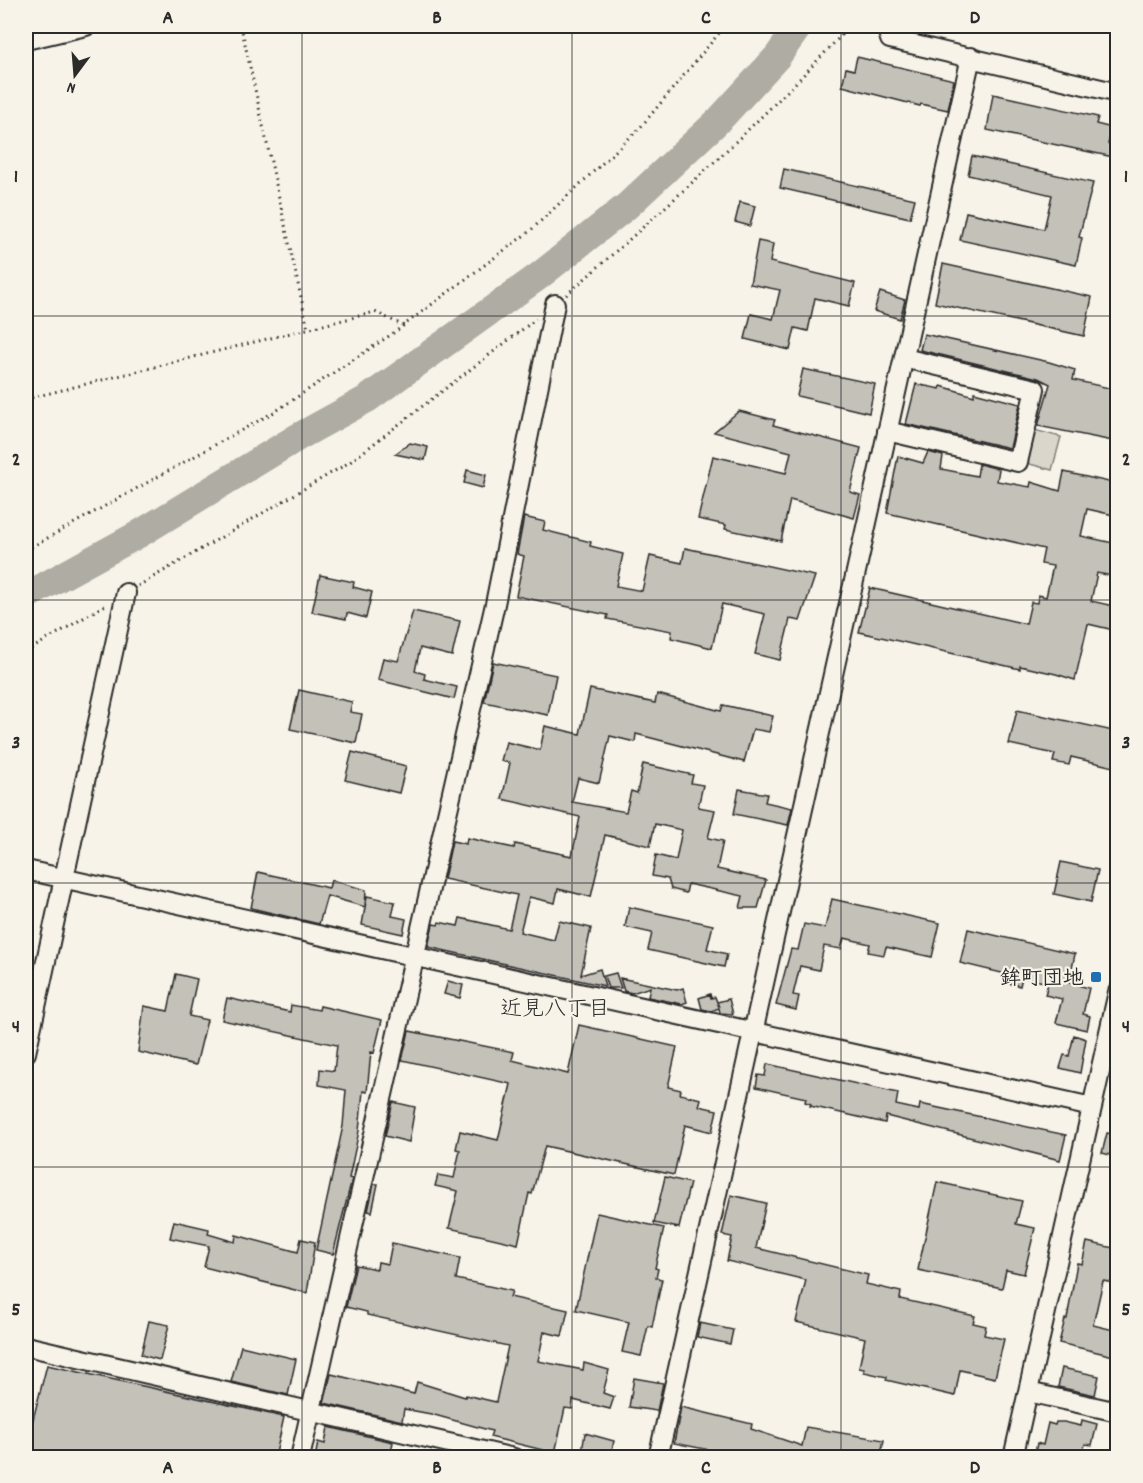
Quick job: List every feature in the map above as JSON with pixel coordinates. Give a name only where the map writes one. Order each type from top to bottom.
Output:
[{"type":"street","points":[[26,40],[86,26]]},
{"type":"street","points":[[886,26],[890,39],[1118,93]]},
{"type":"street","points":[[658,1458],[971,57]]},
{"type":"street","points":[[300,1458],[495,604],[555,304]]},
{"type":"street","points":[[887,432],[1018,462],[1035,389],[904,358]]},
{"type":"street","points":[[26,1053],[66,879],[126,593]]},
{"type":"street","points":[[26,870],[1092,1107]]},
{"type":"street","points":[[1013,1458],[1118,992]]},
{"type":"street","points":[[26,1346],[514,1458]]},
{"type":"street","points":[[1028,1392],[1118,1412]]},
{"type":"path","points":[[241,26],[308,329]]},
{"type":"path","points":[[26,550],[276,411],[404,326],[538,224],[639,129],[725,26]]},
{"type":"path","points":[[26,652],[350,462],[555,304],[698,179],[789,92],[850,26]]},
{"type":"path","points":[[26,399],[375,312],[404,326]]},
{"type":"shaded area","points":[[1034,430],[1061,437],[1052,470],[1026,463]]},
{"type":"building","points":[[857,57],[954,80],[948,110],[921,104],[920,106],[842,86],[846,68],[854,70]]},
{"type":"building","points":[[993,94],[1098,117],[1096,124],[1112,128],[1108,144],[1118,147],[1118,158],[987,130]]},
{"type":"building","points":[[972,156],[1093,183],[1079,237],[1082,238],[1076,265],[960,240],[966,212],[1044,229],[1052,195],[968,175]]},
{"type":"building","points":[[784,169],[915,199],[910,218],[780,188]]},
{"type":"building","points":[[740,202],[755,206],[750,226],[735,222]]},
{"type":"building","points":[[758,241],[773,244],[770,262],[855,283],[849,306],[815,298],[808,331],[795,328],[790,350],[745,339],[751,314],[773,319],[780,290],[750,284]]},
{"type":"building","points":[[943,264],[1092,297],[1084,336],[935,303]]},
{"type":"building","points":[[880,292],[905,300],[900,319],[874,311]]},
{"type":"building","points":[[924,334],[1049,362],[1075,370],[1073,380],[1118,390],[1118,442],[1038,426],[1050,384],[1038,378],[920,350]]},
{"type":"building","points":[[803,369],[875,384],[869,413],[797,396]]},
{"type":"building","points":[[916,384],[940,389],[941,386],[974,396],[974,392],[1020,404],[1010,448],[906,424]]},
{"type":"building","points":[[739,411],[775,420],[773,425],[861,448],[850,492],[860,495],[854,518],[790,500],[781,541],[725,529],[726,525],[698,519],[713,456],[786,473],[791,452],[714,432]]},
{"type":"building","points":[[410,443],[428,447],[425,460],[395,454]]},
{"type":"building","points":[[928,452],[943,456],[941,469],[977,476],[979,464],[999,469],[997,481],[1030,487],[1031,482],[1060,491],[1064,472],[1118,484],[1118,516],[1087,509],[1081,536],[1118,544],[1118,577],[1097,573],[1091,601],[1118,607],[1118,631],[1088,624],[1075,680],[859,632],[870,588],[1026,624],[1031,602],[1037,603],[1038,595],[1046,597],[1053,566],[1041,564],[1044,549],[887,513],[898,456],[923,463]]},
{"type":"building","points":[[467,470],[486,475],[483,488],[464,483]]},
{"type":"building","points":[[524,517],[545,522],[543,530],[591,542],[590,546],[623,554],[616,586],[642,591],[650,556],[682,563],[685,548],[815,576],[800,621],[790,619],[780,660],[755,654],[765,614],[722,604],[712,648],[671,638],[672,631],[607,619],[608,615],[516,596],[524,556],[517,554]]},
{"type":"building","points":[[320,575],[354,582],[353,587],[372,592],[366,618],[347,613],[346,619],[312,612]]},
{"type":"building","points":[[413,611],[460,621],[452,656],[420,648],[415,671],[425,674],[424,679],[457,687],[454,699],[378,680],[383,658],[398,661]]},
{"type":"building","points":[[493,662],[556,675],[548,715],[484,702]]},
{"type":"building","points":[[590,689],[655,703],[657,694],[721,711],[723,705],[773,716],[769,732],[753,729],[744,762],[636,734],[635,742],[610,736],[599,783],[578,778],[572,802],[626,812],[631,791],[637,793],[643,764],[693,775],[691,783],[703,785],[698,807],[715,810],[708,838],[723,841],[717,869],[766,880],[758,908],[740,908],[743,896],[688,884],[686,893],[671,889],[668,879],[652,876],[656,855],[676,860],[682,830],[655,824],[650,846],[605,835],[591,897],[558,889],[555,903],[529,897],[520,932],[554,940],[559,921],[591,928],[581,975],[600,969],[605,986],[428,947],[433,924],[438,925],[439,922],[458,926],[460,918],[509,929],[517,895],[444,879],[452,841],[466,844],[467,838],[514,848],[515,844],[572,856],[580,817],[502,799],[510,763],[501,761],[506,742],[540,750],[545,726],[580,734]]},
{"type":"building","points":[[299,690],[352,702],[350,712],[362,714],[356,743],[290,729]]},
{"type":"building","points":[[1017,710],[1118,732],[1118,768],[1071,757],[1069,765],[1053,762],[1055,754],[1009,744]]},
{"type":"building","points":[[352,752],[406,766],[399,793],[345,780]]},
{"type":"building","points":[[739,789],[767,794],[765,802],[792,808],[788,825],[734,814]]},
{"type":"building","points":[[1061,862],[1098,870],[1091,902],[1054,894]]},
{"type":"building","points":[[258,872],[329,888],[331,880],[366,890],[365,907],[327,896],[319,924],[251,908]]},
{"type":"building","points":[[367,896],[395,902],[392,916],[406,919],[403,934],[362,925]]},
{"type":"building","points":[[832,899],[940,923],[932,957],[886,947],[884,955],[868,952],[870,944],[844,938],[841,949],[824,946],[819,970],[800,966],[793,995],[799,996],[796,1010],[776,1005],[791,949],[798,950],[804,924],[825,928]]},
{"type":"building","points":[[629,907],[713,925],[707,949],[727,954],[724,967],[648,950],[652,933],[625,927]]},
{"type":"building","points":[[968,929],[1075,954],[1069,983],[1089,988],[1083,1014],[1090,1016],[1087,1030],[1056,1023],[1062,999],[1045,995],[1048,983],[1022,977],[1020,986],[1004,982],[1006,974],[960,963]]},
{"type":"building","points":[[616,973],[621,988],[608,988],[604,976]]},
{"type":"building","points":[[176,974],[197,979],[189,1016],[207,1020],[196,1065],[138,1052],[144,1006],[168,1011]]},
{"type":"building","points":[[620,978],[677,990],[683,988],[687,1002],[682,1004],[648,997],[650,987],[632,993],[624,991]]},
{"type":"building","points":[[448,981],[463,985],[460,998],[444,994]]},
{"type":"building","points":[[710,994],[711,998],[715,997],[717,1002],[729,999],[733,1014],[720,1013],[719,1008],[711,1011],[702,1009],[699,998]]},
{"type":"building","points":[[227,998],[290,1012],[291,1005],[319,1010],[320,1006],[382,1020],[374,1053],[371,1052],[367,1092],[363,1091],[359,1131],[349,1178],[352,1179],[333,1254],[316,1250],[343,1126],[346,1090],[319,1085],[320,1069],[334,1071],[337,1045],[222,1020]]},
{"type":"building","points":[[579,1025],[677,1047],[668,1087],[681,1090],[680,1094],[701,1099],[699,1106],[717,1110],[712,1132],[685,1125],[674,1175],[545,1146],[532,1194],[529,1193],[518,1244],[449,1228],[458,1191],[435,1186],[438,1175],[454,1178],[460,1150],[456,1149],[460,1131],[498,1140],[511,1084],[402,1060],[409,1031],[514,1052],[512,1060],[568,1074]]},
{"type":"building","points":[[1074,1035],[1086,1039],[1080,1073],[1060,1068],[1064,1055],[1069,1056]]},
{"type":"building","points":[[767,1064],[898,1093],[896,1105],[919,1110],[920,1104],[1066,1135],[1060,1160],[886,1116],[885,1123],[810,1106],[811,1104],[805,1102],[806,1098],[756,1087],[758,1075],[765,1076]]},
{"type":"building","points":[[393,1102],[415,1107],[409,1142],[385,1136]]},
{"type":"building","points":[[1107,1133],[1118,1135],[1118,1157],[1102,1153]]},
{"type":"building","points":[[665,1177],[690,1183],[679,1228],[654,1223]]},
{"type":"building","points":[[937,1182],[1022,1201],[1016,1224],[1035,1228],[1024,1274],[1006,1270],[1002,1288],[918,1270]]},
{"type":"building","points":[[374,1184],[378,1184],[372,1212],[368,1211]]},
{"type":"building","points":[[731,1195],[766,1203],[756,1248],[868,1275],[866,1284],[901,1292],[900,1299],[975,1316],[973,1323],[986,1326],[984,1335],[1004,1339],[995,1378],[960,1370],[955,1396],[886,1380],[887,1377],[864,1372],[864,1369],[859,1368],[865,1338],[796,1322],[806,1280],[727,1261],[732,1237],[722,1235]]},
{"type":"building","points":[[597,1213],[664,1228],[655,1268],[658,1269],[656,1278],[662,1279],[652,1327],[648,1326],[641,1356],[622,1352],[629,1322],[576,1310]]},
{"type":"building","points":[[174,1221],[209,1229],[208,1234],[235,1242],[236,1235],[298,1252],[301,1239],[315,1242],[307,1293],[204,1267],[209,1246],[170,1238]]},
{"type":"building","points":[[1087,1242],[1118,1249],[1118,1284],[1103,1281],[1093,1325],[1118,1331],[1118,1357],[1059,1343],[1065,1319],[1067,1319],[1077,1263],[1082,1264]]},
{"type":"building","points":[[392,1243],[460,1258],[456,1279],[512,1291],[510,1297],[568,1310],[562,1336],[544,1332],[538,1361],[583,1370],[584,1363],[609,1370],[603,1393],[614,1397],[610,1409],[573,1400],[572,1409],[565,1408],[555,1453],[490,1437],[492,1431],[431,1414],[404,1409],[402,1421],[324,1403],[331,1374],[414,1394],[417,1382],[465,1397],[466,1395],[496,1402],[508,1346],[367,1315],[367,1312],[346,1307],[356,1265],[377,1269],[378,1262],[388,1264]]},
{"type":"building","points":[[149,1321],[169,1325],[160,1360],[141,1355]]},
{"type":"building","points":[[700,1323],[733,1330],[730,1344],[697,1337]]},
{"type":"building","points":[[241,1346],[296,1359],[288,1395],[231,1382]]},
{"type":"building","points":[[47,1365],[284,1417],[275,1458],[39,1458],[26,1454],[26,1434],[29,1435]]},
{"type":"building","points":[[1062,1368],[1099,1376],[1095,1395],[1058,1387]]},
{"type":"building","points":[[634,1378],[663,1383],[657,1411],[629,1407]]},
{"type":"building","points":[[681,1407],[752,1424],[751,1429],[802,1446],[806,1427],[884,1440],[880,1458],[780,1458],[746,1452],[745,1457],[674,1443]]},
{"type":"building","points":[[1082,1420],[1097,1424],[1092,1445],[1085,1444],[1082,1458],[1034,1458],[1037,1443],[1043,1445],[1048,1423],[1055,1425],[1056,1422],[1064,1422],[1081,1426]]},
{"type":"building","points":[[328,1427],[393,1442],[390,1458],[364,1458],[350,1454],[350,1458],[315,1458],[318,1442],[325,1444]]},
{"type":"building","points":[[585,1433],[614,1441],[610,1458],[581,1458]]},
{"type":"waterway","points":[[26,596],[139,534],[298,437],[367,399],[539,276],[627,206],[719,120],[777,57],[799,26]]},
{"type":"place","name":"鉾町団地","points":[[1096,977]]},
{"type":"district","name":"近見八丁目","points":[[555,1007]]}]
